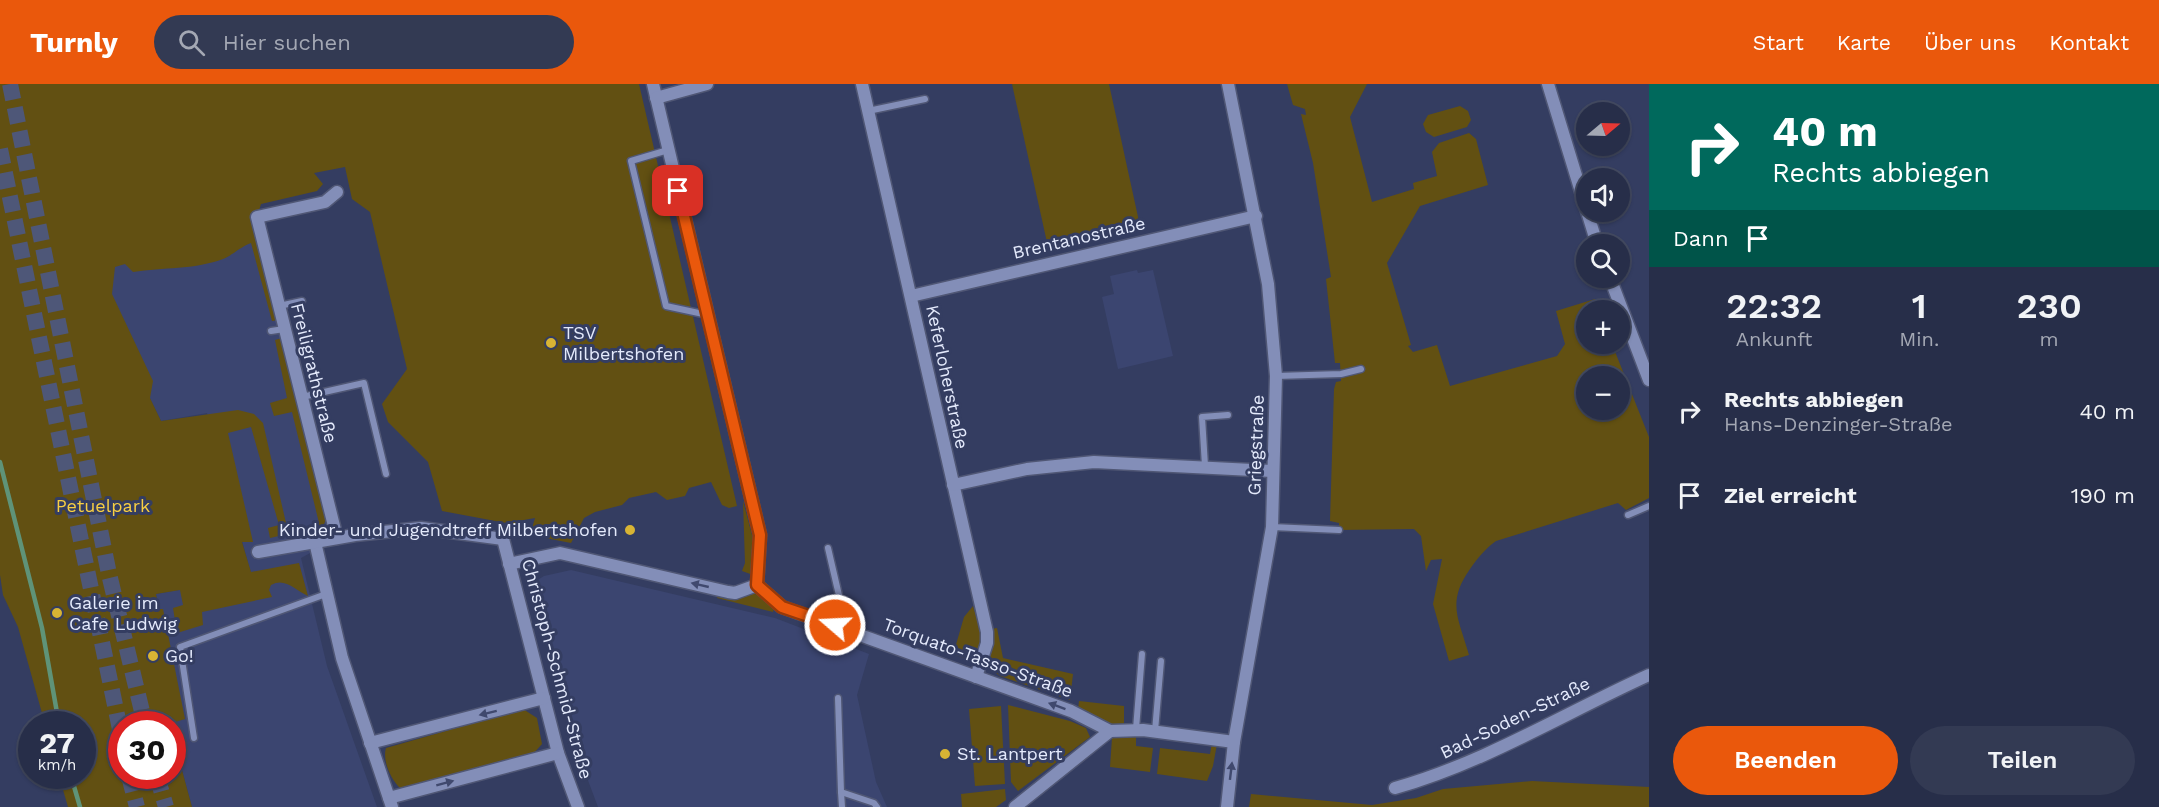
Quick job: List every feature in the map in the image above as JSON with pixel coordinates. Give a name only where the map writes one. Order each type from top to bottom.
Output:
[{"type":"street","points":[[509,564],[560,553],[728,592],[735,593],[757,585],[760,535],[653,84]]},
{"type":"street","points":[[656,98],[707,84]]},
{"type":"street","name":"Keferloherstraße","points":[[862,84],[988,638],[976,677]]},
{"type":"street","name":"Griegstraße","points":[[1227,807],[1234,742],[1272,527],[1276,376],[1268,284],[1228,84]]},
{"type":"street","points":[[1548,84],[1594,234]]},
{"type":"street","name":"Freiligrathstraße","points":[[337,192],[325,202],[257,217],[278,306],[277,330],[302,398],[337,538]]},
{"type":"street","name":"Brentanostraße","points":[[911,296],[1256,216]]},
{"type":"street","points":[[1614,288],[1649,380]]},
{"type":"street","points":[[953,485],[1027,470],[1094,462],[1273,471]]},
{"type":"street","name":"Christoph-Schmid-Straße","points":[[337,538],[421,528],[503,539],[558,753],[578,807]]},
{"type":"street","points":[[258,552],[337,538]]},
{"type":"street","points":[[315,542],[342,658],[391,802],[558,753]]},
{"type":"street","name":"Torquato-Tasso-Straße","points":[[757,585],[782,607],[1071,711],[1110,731]]},
{"type":"street","name":"Bad-Soden-Straße","points":[[1395,788],[1435,777],[1467,763],[1649,675]]},
{"type":"street","points":[[370,743],[544,698]]},
{"type":"street","points":[[1015,807],[1110,731],[1136,729],[1234,742]]},
{"type":"lane","points":[[868,111],[925,99]]},
{"type":"lane","points":[[669,149],[631,161],[666,306],[708,315]]},
{"type":"lane","points":[[278,306],[302,301]]},
{"type":"lane","points":[[1276,376],[1341,374],[1361,369]]},
{"type":"lane","points":[[302,398],[364,383],[386,474]]},
{"type":"lane","points":[[1205,466],[1202,417],[1228,415]]},
{"type":"lane","points":[[1628,515],[1649,506]]},
{"type":"lane","points":[[1272,527],[1339,530]]},
{"type":"lane","points":[[828,548],[841,604],[835,625]]},
{"type":"lane","points":[[194,738],[180,647],[326,594]]},
{"type":"lane","points":[[1136,729],[1142,654]]},
{"type":"lane","points":[[1155,731],[1161,661]]},
{"type":"lane","points":[[838,698],[842,807]]},
{"type":"lane","points":[[841,792],[874,803],[877,807]]},
{"type":"shaded area","points":[[250,187],[334,540],[301,558],[327,666],[377,807],[192,807],[186,785],[186,711],[168,711],[165,640],[156,594],[252,577],[207,413],[161,421],[85,264]]},
{"type":"shaded area","points":[[1137,270],[1138,273],[1153,270],[1173,356],[1118,369],[1102,297],[1114,294],[1110,276]]},
{"type":"shaded area","points":[[571,570],[775,618],[869,654],[857,695],[876,782],[887,807],[598,807],[583,767],[533,590],[536,581],[544,576]]},
{"type":"green space","name":"Petuelpark","points":[[0,84],[639,84],[737,506],[729,508],[722,505],[711,482],[689,488],[685,496],[667,500],[656,492],[629,498],[622,505],[595,512],[584,518],[571,543],[530,535],[535,518],[518,521],[517,525],[442,511],[428,462],[388,422],[382,404],[407,369],[370,212],[352,199],[345,167],[314,173],[323,184],[317,191],[261,204],[255,224],[278,320],[272,321],[251,243],[223,259],[190,267],[133,272],[125,264],[115,267],[112,294],[153,381],[150,398],[161,421],[238,410],[254,414],[263,423],[286,523],[295,527],[296,532],[270,538],[268,528],[279,525],[251,427],[228,433],[253,542],[242,542],[251,572],[299,563],[308,596],[290,585],[276,583],[271,585],[269,590],[272,597],[202,612],[203,625],[177,633],[173,608],[183,605],[180,590],[156,594],[159,609],[163,609],[183,711],[108,711],[108,789],[186,789],[186,785],[192,807],[68,807],[63,789],[96,789],[96,711],[41,711],[18,627],[3,595],[0,575]]},
{"type":"green space","points":[[1012,84],[1109,84],[1140,226],[1048,247]]},
{"type":"green space","points":[[1287,84],[1367,84],[1350,117],[1372,202],[1414,189],[1413,183],[1437,176],[1432,152],[1439,143],[1469,133],[1476,139],[1488,185],[1420,206],[1387,263],[1411,345],[1408,346],[1413,352],[1437,345],[1450,386],[1557,356],[1565,344],[1556,311],[1576,305],[1576,354],[1616,354],[1621,366],[1576,366],[1576,420],[1630,420],[1630,389],[1649,437],[1649,498],[1626,510],[1618,503],[1496,541],[1478,558],[1463,581],[1456,602],[1469,655],[1449,661],[1433,604],[1442,559],[1431,560],[1426,571],[1421,536],[1414,529],[1339,530],[1339,523],[1330,521],[1334,389],[1336,382],[1341,381],[1340,363],[1335,363],[1326,279],[1331,277],[1313,163],[1301,114],[1306,115],[1305,109],[1293,105]]},
{"type":"green space","points":[[1460,106],[1468,111],[1471,120],[1467,127],[1434,137],[1426,132],[1423,124],[1428,115]]},
{"type":"green space","points":[[282,338],[326,519],[323,527],[314,529],[314,525],[319,523],[292,412],[274,416],[270,403],[287,398],[275,340]]},
{"type":"green space","points":[[743,501],[753,539],[753,575],[742,571],[745,563]]},
{"type":"green space","points":[[755,591],[774,608],[773,612],[717,598],[718,595],[739,598]]},
{"type":"green space","points":[[973,606],[983,639],[976,662],[947,652],[948,647],[955,648],[964,617]]},
{"type":"green space","points":[[997,628],[1003,658],[1073,674],[1070,700],[1000,676],[986,665],[993,642],[991,629]]},
{"type":"green space","points":[[1079,701],[1124,706],[1124,724],[1113,726],[1078,710]]},
{"type":"green space","points":[[1008,705],[1070,721],[1086,728],[1090,737],[1018,791],[1011,782]]},
{"type":"green space","points":[[1001,706],[1005,784],[975,786],[969,709]]},
{"type":"green space","points":[[523,709],[537,718],[542,744],[533,754],[400,788],[386,764],[386,748]]},
{"type":"green space","points":[[1136,735],[1136,746],[1153,748],[1150,772],[1110,767],[1112,738]]},
{"type":"green space","points":[[1212,743],[1217,744],[1213,766],[1207,781],[1157,774],[1160,748],[1210,754]]},
{"type":"green space","points":[[1532,781],[1649,787],[1649,807],[1249,807],[1251,794],[1372,805],[1416,798],[1443,789]]},
{"type":"green space","points":[[1005,789],[1006,800],[996,807],[962,807],[961,794]]},
{"type":"waterway","points":[[0,462],[42,628],[57,711]]},
{"type":"waterway","points":[[75,789],[80,807]]},
{"type":"tunnel","points":[[10,84],[109,574],[142,711]]},
{"type":"tunnel","points":[[0,149],[116,711]]},
{"type":"tunnel","points":[[132,789],[137,807]]},
{"type":"tunnel","points":[[161,789],[166,807]]},
{"type":"place","name":"TSV Milbertshofen","points":[[551,343]]},
{"type":"place","name":"Kinder- und Jugendtreff Milbertshofen","points":[[630,530]]},
{"type":"place","name":"Galerie im Cafe Ludwig","points":[[57,613]]},
{"type":"place","name":"Go!","points":[[153,656]]},
{"type":"place","name":"St. Lantpert","points":[[945,754]]},
{"type":"route","points":[[678,191],[760,535],[757,585],[782,607],[835,625]]}]
